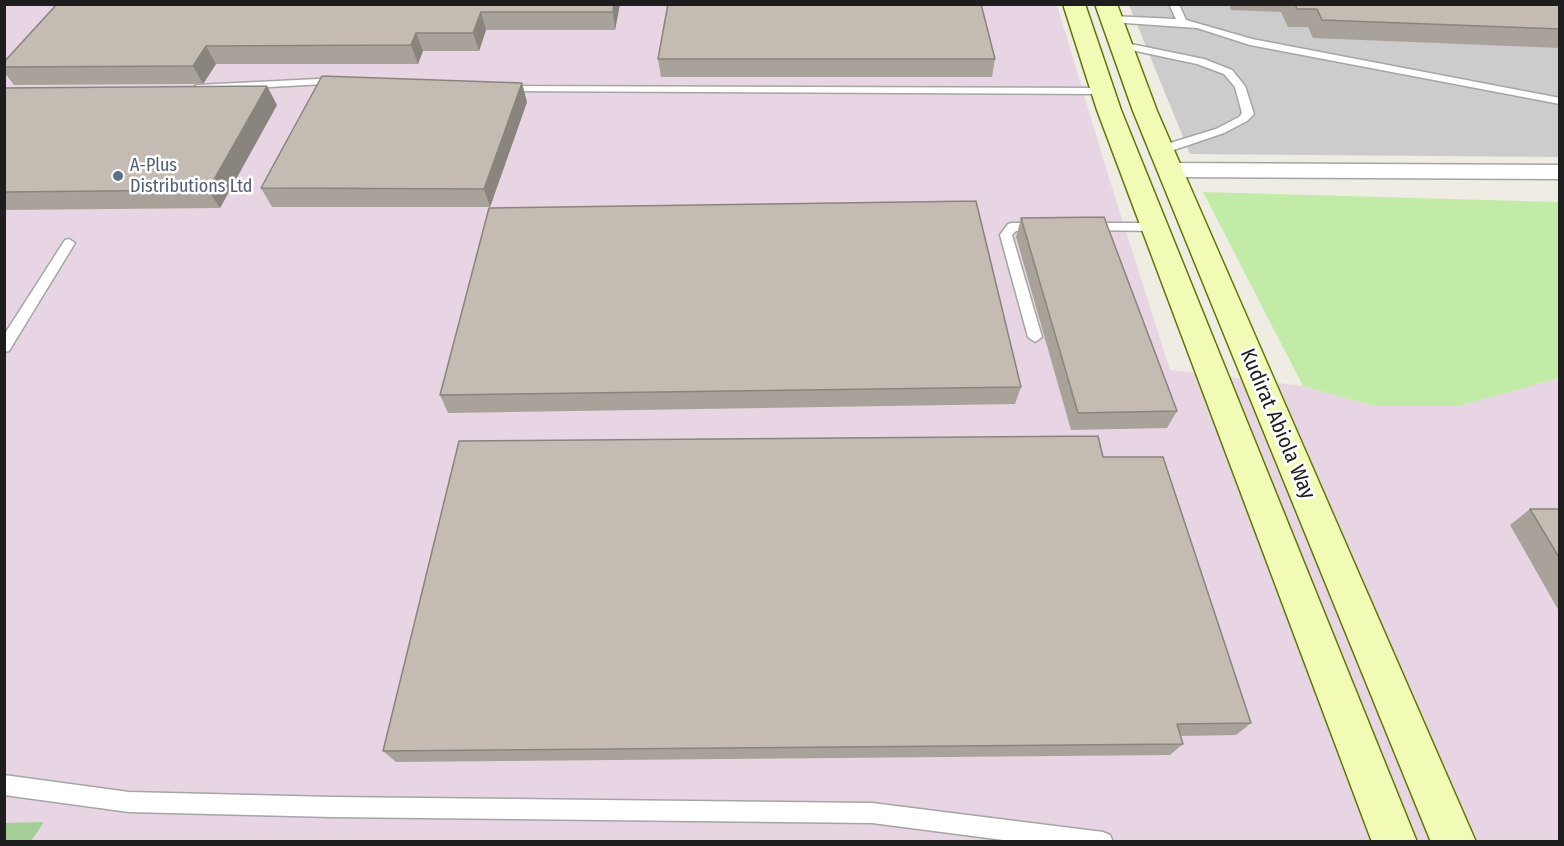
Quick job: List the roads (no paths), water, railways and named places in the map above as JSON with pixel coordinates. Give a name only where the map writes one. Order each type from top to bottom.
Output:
[{"type":"main road","name":"Kudirat Abiola Way","points":[[1074,4],[1103,92],[1395,842]]},
{"type":"main road","name":"Kudirat Abiola Way","points":[[1113,23],[1165,160],[1454,842]]},
{"type":"street","points":[[1165,160],[1560,172]]},
{"type":"lane","points":[[1174,4],[1182,22]]},
{"type":"lane","points":[[1113,23],[1182,22],[1199,25],[1250,42],[1560,100]]},
{"type":"lane","points":[[1113,23],[1228,72],[1240,86],[1248,114],[1165,160]]},
{"type":"lane","points":[[187,89],[348,81]]},
{"type":"lane","points":[[490,89],[1103,92]]},
{"type":"lane","points":[[1035,337],[1006,235],[1012,227],[1048,227]]},
{"type":"lane","points":[[1072,227],[1155,227]]},
{"type":"lane","points":[[4,347],[69,243]]},
{"type":"lane","points":[[4,785],[129,802],[332,807],[872,813],[1103,842]]},
{"type":"place","name":"A-Plus Distributions Ltd","points":[[118,176]]}]
